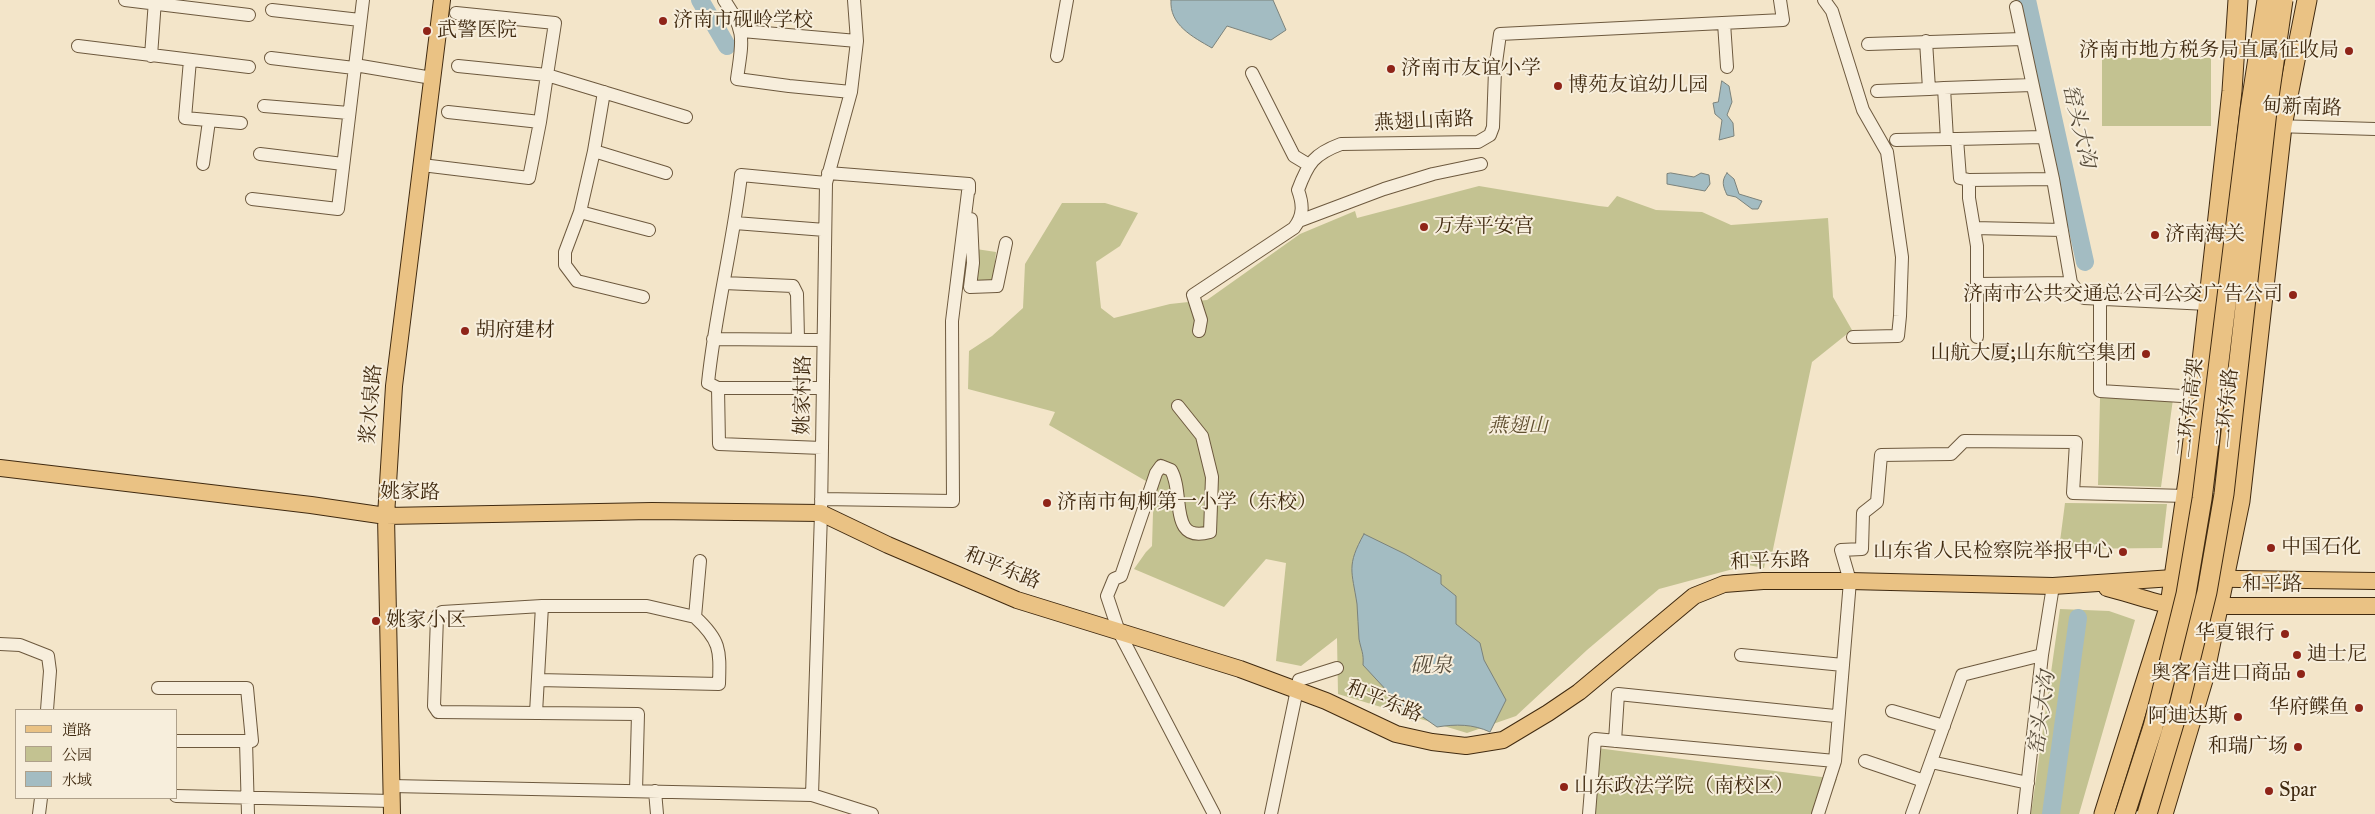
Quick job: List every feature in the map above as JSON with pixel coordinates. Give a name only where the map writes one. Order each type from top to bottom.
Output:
[{"type":"highway","name":"二环东路","points":[[2104,814],[2170,606],[2198,397],[2228,123],[2238,0]]},
{"type":"highway","points":[[2257,0],[2259,110]]},
{"type":"highway","name":"二环东高架","points":[[2147,814],[2178,710],[2208,592],[2224,494],[2259,110],[2267,0]]},
{"type":"highway","name":"二环东高架","points":[[2125,814],[2153,727],[2186,594],[2202,499],[2259,110],[2283,0]]},
{"type":"highway","points":[[2259,110],[2294,0]]},
{"type":"highway","name":"二环东路","points":[[2164,814],[2203,680],[2240,501],[2282,126],[2306,0]]},
{"type":"main road","name":"浆水泉路","points":[[392,800],[386,516],[394,386],[442,0]]},
{"type":"main road","name":"姚家路","points":[[0,468],[311,505],[386,516],[821,506]]},
{"type":"main road","name":"和平东路","points":[[821,506],[888,545],[1017,600],[1240,669],[1326,701],[1396,734],[1432,742],[1466,746],[1503,740],[1580,692],[1694,596],[1724,584],[1763,581],[1850,581],[2054,586],[2096,585],[2173,578]]},
{"type":"main road","name":"和平路","points":[[2173,578],[2375,580]]},
{"type":"main road","name":"和平东路","points":[[2096,585],[2170,606]]},
{"type":"main road","name":"和平路","points":[[2170,606],[2375,606]]},
{"type":"street","points":[[125,0],[155,2],[249,15]]},
{"type":"street","points":[[252,199],[338,209],[363,0]]},
{"type":"street","points":[[724,0],[733,12],[742,32],[737,79],[851,92]]},
{"type":"street","name":"姚家村路","points":[[812,794],[821,506],[827,178],[851,92],[857,41],[854,0]]},
{"type":"street","points":[[1057,56],[1067,0]]},
{"type":"street","name":"燕翅山南路","points":[[1299,221],[1303,204],[1298,190],[1309,165],[1324,151],[1341,144],[1478,142],[1490,135],[1493,127],[1495,70],[1500,34],[1783,20],[1780,0]]},
{"type":"street","points":[[1824,0],[1832,11],[1863,110],[1887,152],[1902,257],[1898,336],[1853,337]]},
{"type":"street","points":[[151,56],[155,2]]},
{"type":"street","points":[[2016,7],[2042,137],[2053,179],[2072,283],[2084,298],[2208,304]]},
{"type":"street","points":[[272,10],[360,20]]},
{"type":"street","points":[[422,165],[529,178],[540,122],[555,23],[456,13]]},
{"type":"street","points":[[1724,23],[1727,67]]},
{"type":"street","points":[[742,32],[857,41]]},
{"type":"street","points":[[1868,44],[1926,40],[2022,39]]},
{"type":"street","points":[[1926,40],[1929,89]]},
{"type":"street","points":[[78,46],[249,67]]},
{"type":"street","points":[[271,58],[432,78]]},
{"type":"street","points":[[190,60],[184,118],[241,124]]},
{"type":"street","points":[[458,66],[547,75],[686,117]]},
{"type":"street","points":[[1252,74],[1294,156],[1309,165]]},
{"type":"street","points":[[1877,91],[2032,85]]},
{"type":"street","points":[[1944,88],[1960,178],[1969,180],[2053,179]]},
{"type":"street","points":[[604,92],[594,150],[580,212],[565,252],[565,265],[577,281],[642,297]]},
{"type":"street","points":[[264,106],[349,114]]},
{"type":"street","points":[[448,112],[540,122]]},
{"type":"street","points":[[203,164],[209,121]]},
{"type":"street","name":"甸新南路","points":[[2228,123],[2375,129]]},
{"type":"street","points":[[1896,140],[2042,137]]},
{"type":"street","points":[[594,150],[666,173]]},
{"type":"street","points":[[260,154],[343,164]]},
{"type":"street","points":[[1199,331],[1202,320],[1193,295],[1294,228],[1299,221],[1384,189],[1433,174],[1480,164]]},
{"type":"street","points":[[823,388],[718,388],[708,383],[713,339],[735,223],[741,175],[968,184]]},
{"type":"street","points":[[1969,180],[1969,198],[1977,246],[1977,337]]},
{"type":"street","points":[[968,184],[973,263],[970,287],[996,286],[1006,243]]},
{"type":"street","points":[[821,506],[953,501],[952,321],[968,184]]},
{"type":"street","points":[[580,212],[649,230]]},
{"type":"street","points":[[735,223],[825,230]]},
{"type":"street","points":[[1974,228],[2062,230]]},
{"type":"street","points":[[1977,284],[2072,283]]},
{"type":"street","points":[[724,284],[793,286],[798,294],[798,339]]},
{"type":"street","points":[[2100,299],[2100,391],[2198,397]]},
{"type":"street","points":[[713,339],[824,340]]},
{"type":"street","points":[[718,388],[719,444],[822,448]]},
{"type":"street","points":[[1178,406],[1202,436],[1212,477],[1210,532],[1199,535],[1188,532],[1182,525],[1177,480],[1171,470],[1161,466],[1156,474],[1121,576],[1114,579],[1107,596],[1119,632],[1214,814]]},
{"type":"street","points":[[1818,814],[1835,762],[1850,581],[1841,550],[1862,549],[1863,513],[1877,502],[1881,455],[1951,454],[1964,441],[2076,442],[2073,493],[2186,496]]},
{"type":"street","points":[[695,616],[700,561]]},
{"type":"street","points":[[2024,814],[2042,655],[2054,586]]},
{"type":"street","points":[[538,680],[718,684],[720,649],[706,627],[695,616],[647,606],[542,606],[442,612],[437,616],[434,706],[438,712],[638,714],[636,791]]},
{"type":"street","points":[[536,713],[542,606]]},
{"type":"street","points":[[0,644],[20,645],[48,656],[50,671],[48,709]]},
{"type":"street","points":[[1742,655],[1843,666]]},
{"type":"street","points":[[1912,814],[1962,675],[2042,655]]},
{"type":"street","points":[[1271,814],[1299,680],[1338,668]]},
{"type":"street","points":[[158,688],[246,688],[252,741]]},
{"type":"street","points":[[1615,741],[1618,694],[1835,716]]},
{"type":"street","points":[[1892,711],[1944,726]]},
{"type":"street","points":[[1589,814],[1595,739],[1835,762]]},
{"type":"street","points":[[178,741],[246,741],[246,798],[248,814]]},
{"type":"street","points":[[1865,761],[1924,781]]},
{"type":"street","points":[[1931,762],[2028,782]]},
{"type":"street","points":[[178,796],[392,800],[636,791],[812,794],[872,814]]},
{"type":"street","points":[[655,791],[657,814]]},
{"type":"street","points":[[39,814],[41,799]]},
{"type":"green space","points":[[2102,58],[2211,58],[2211,126],[2102,126]]},
{"type":"green space","name":"燕翅山","points":[[1479,186],[1608,207],[1617,196],[1656,210],[1702,212],[1731,225],[1828,218],[1833,297],[1852,330],[1812,362],[1772,554],[1767,554],[1764,568],[1748,565],[1659,589],[1587,650],[1516,716],[1467,733],[1338,694],[1337,638],[1301,666],[1276,661],[1286,563],[1266,559],[1224,607],[1134,569],[1152,546],[1153,513],[1158,488],[1049,425],[1055,412],[968,389],[969,351],[992,336],[1023,308],[1025,264],[1062,203],[1105,203],[1138,213],[1120,246],[1096,262],[1101,308],[1114,318],[1170,304],[1207,300],[1300,234],[1355,211],[1357,218]]},
{"type":"green space","points":[[976,249],[996,252],[993,281],[973,282]]},
{"type":"green space","points":[[2100,398],[2173,399],[2161,487],[2098,485]]},
{"type":"green space","points":[[2065,503],[2167,504],[2162,548],[2059,549]]},
{"type":"green space","points":[[2060,609],[2109,611],[2135,620],[2079,814],[2031,814]]},
{"type":"green space","points":[[1589,747],[1837,779],[1823,814],[1585,814]]},
{"type":"water","points":[[1171,0],[1273,0],[1286,30],[1271,40],[1227,26],[1212,48],[1190,35],[1178,23],[1171,9]]},
{"type":"water","points":[[1722,81],[1729,86],[1732,102],[1727,115],[1733,123],[1734,136],[1719,140],[1722,120],[1715,114],[1713,103],[1718,102]]},
{"type":"water","points":[[1701,173],[1709,175],[1710,184],[1705,191],[1667,184],[1667,174],[1694,177]]},
{"type":"water","points":[[1727,173],[1734,179],[1739,194],[1762,201],[1758,209],[1752,209],[1736,197],[1727,195],[1723,184]]},
{"type":"water","name":"砚泉","points":[[1364,534],[1405,554],[1441,575],[1441,584],[1456,596],[1456,624],[1480,643],[1484,660],[1506,700],[1490,732],[1464,725],[1437,727],[1420,715],[1412,721],[1398,704],[1391,701],[1388,692],[1363,665],[1352,569],[1358,545]]},
{"type":"waterway","points":[[700,0],[727,46]]},
{"type":"waterway","name":"窑头大沟","points":[[2027,0],[2085,262]]},
{"type":"waterway","name":"窑头大沟","points":[[2051,814],[2078,618]]},
{"type":"place","name":"济南市砚岭学校","points":[[663,21]]},
{"type":"place","name":"武警医院","points":[[427,31]]},
{"type":"place","name":"济南市地方税务局直属征收局","points":[[2349,51]]},
{"type":"place","name":"济南市友谊小学","points":[[1391,69]]},
{"type":"place","name":"博苑友谊幼儿园","points":[[1558,86]]},
{"type":"place","name":"万寿平安宫","points":[[1424,227]]},
{"type":"place","name":"济南海关","points":[[2155,235]]},
{"type":"place","name":"济南市公共交通总公司公交广告公司","points":[[2293,295]]},
{"type":"place","name":"胡府建材","points":[[465,331]]},
{"type":"place","name":"山航大厦;山东航空集团","points":[[2146,354]]},
{"type":"place","name":"济南市甸柳第一小学（东校）","points":[[1047,503]]},
{"type":"place","name":"中国石化","points":[[2271,548]]},
{"type":"place","name":"山东省人民检察院举报中心","points":[[2123,552]]},
{"type":"place","name":"姚家小区","points":[[376,621]]},
{"type":"place","name":"华夏银行","points":[[2285,634]]},
{"type":"place","name":"迪士尼","points":[[2297,655]]},
{"type":"place","name":"奥客信进口商品","points":[[2301,674]]},
{"type":"place","name":"华府鲽鱼","points":[[2359,708]]},
{"type":"place","name":"阿迪达斯","points":[[2238,717]]},
{"type":"place","name":"和瑞广场","points":[[2298,747]]},
{"type":"place","name":"山东政法学院（南校区）","points":[[1564,787]]},
{"type":"place","name":"Spar","points":[[2269,791]]}]
